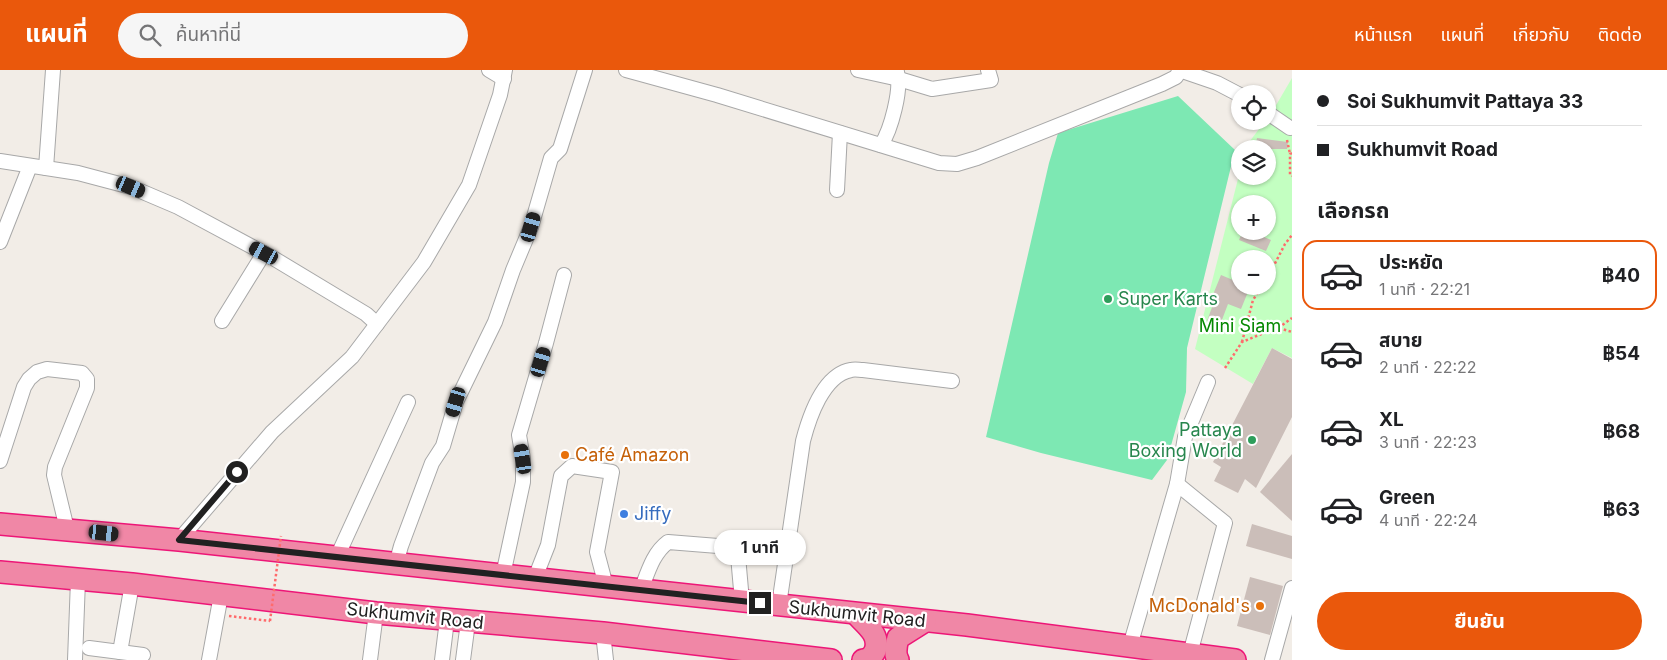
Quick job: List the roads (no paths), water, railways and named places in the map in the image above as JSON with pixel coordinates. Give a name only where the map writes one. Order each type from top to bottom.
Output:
[{"type":"highway","name":"Sukhumvit Road","points":[[0,524],[179,540],[535,578],[924,621],[1235,660]]},
{"type":"highway","name":"Sukhumvit Road","points":[[0,572],[132,584],[219,605],[376,613],[604,633],[831,660]]},
{"type":"highway","points":[[856,614],[875,636],[877,644],[874,654],[870,658],[863,660]]},
{"type":"highway","points":[[898,660],[895,648],[898,638],[924,621]]},
{"type":"street","points":[[46,168],[53,70]]},
{"type":"street","points":[[179,540],[272,432],[352,357],[424,262],[469,185],[500,95],[504,74],[489,70]]},
{"type":"street","points":[[396,564],[432,463],[443,446],[456,402],[495,322],[513,270],[531,227],[551,158],[560,149],[585,70]]},
{"type":"street","points":[[626,70],[717,95],[939,163],[957,164],[977,158],[1162,84],[1176,77],[1180,70],[1217,83],[1231,90]]},
{"type":"street","points":[[858,70],[898,74],[932,88],[991,80],[988,70]]},
{"type":"street","points":[[881,145],[887,136],[897,94],[898,74]]},
{"type":"street","points":[[1276,118],[1290,128]]},
{"type":"street","points":[[837,190],[840,133]]},
{"type":"street","points":[[0,161],[78,173],[131,187],[178,207],[264,253],[366,314],[377,324]]},
{"type":"street","points":[[0,242],[30,166]]},
{"type":"street","points":[[222,321],[264,253]]},
{"type":"street","points":[[503,575],[523,482],[523,459],[519,435],[564,275]]},
{"type":"street","points":[[0,461],[24,387],[29,379],[37,372],[47,369],[82,373],[87,378],[87,388],[55,467],[54,475],[67,529]]},
{"type":"street","points":[[779,605],[803,441],[809,420],[820,397],[829,384],[838,376],[850,370],[952,381]]},
{"type":"street","points":[[1130,646],[1176,484],[1185,437],[1208,382]]},
{"type":"street","points":[[337,557],[408,402]]},
{"type":"street","points":[[535,578],[548,545],[561,476],[572,466],[612,472],[597,552],[606,586]]},
{"type":"street","points":[[1176,484],[1225,523],[1190,654]]},
{"type":"street","points":[[641,590],[655,555],[668,542],[718,546],[734,549],[738,556],[742,601]]},
{"type":"street","points":[[75,660],[78,580]]},
{"type":"street","points":[[120,652],[132,584]]},
{"type":"street","points":[[1272,660],[1292,588]]},
{"type":"street","points":[[209,660],[219,605]]},
{"type":"street","points":[[370,660],[376,613]]},
{"type":"street","points":[[442,660],[448,620]]},
{"type":"street","points":[[463,660],[468,622]]},
{"type":"street","points":[[604,633],[606,660]]},
{"type":"street","points":[[89,648],[143,655]]},
{"type":"place","name":"Super Karts","points":[[1108,299]]},
{"type":"place","name":"Pattaya Boxing World","points":[[1252,440]]},
{"type":"place","name":"Café Amazon","points":[[565,455]]},
{"type":"place","name":"Jiffy","points":[[624,514]]},
{"type":"place","name":"McDonald's","points":[[1260,606]]},
{"type":"park label","name":"Mini Siam","points":[[1240,326]]}]
